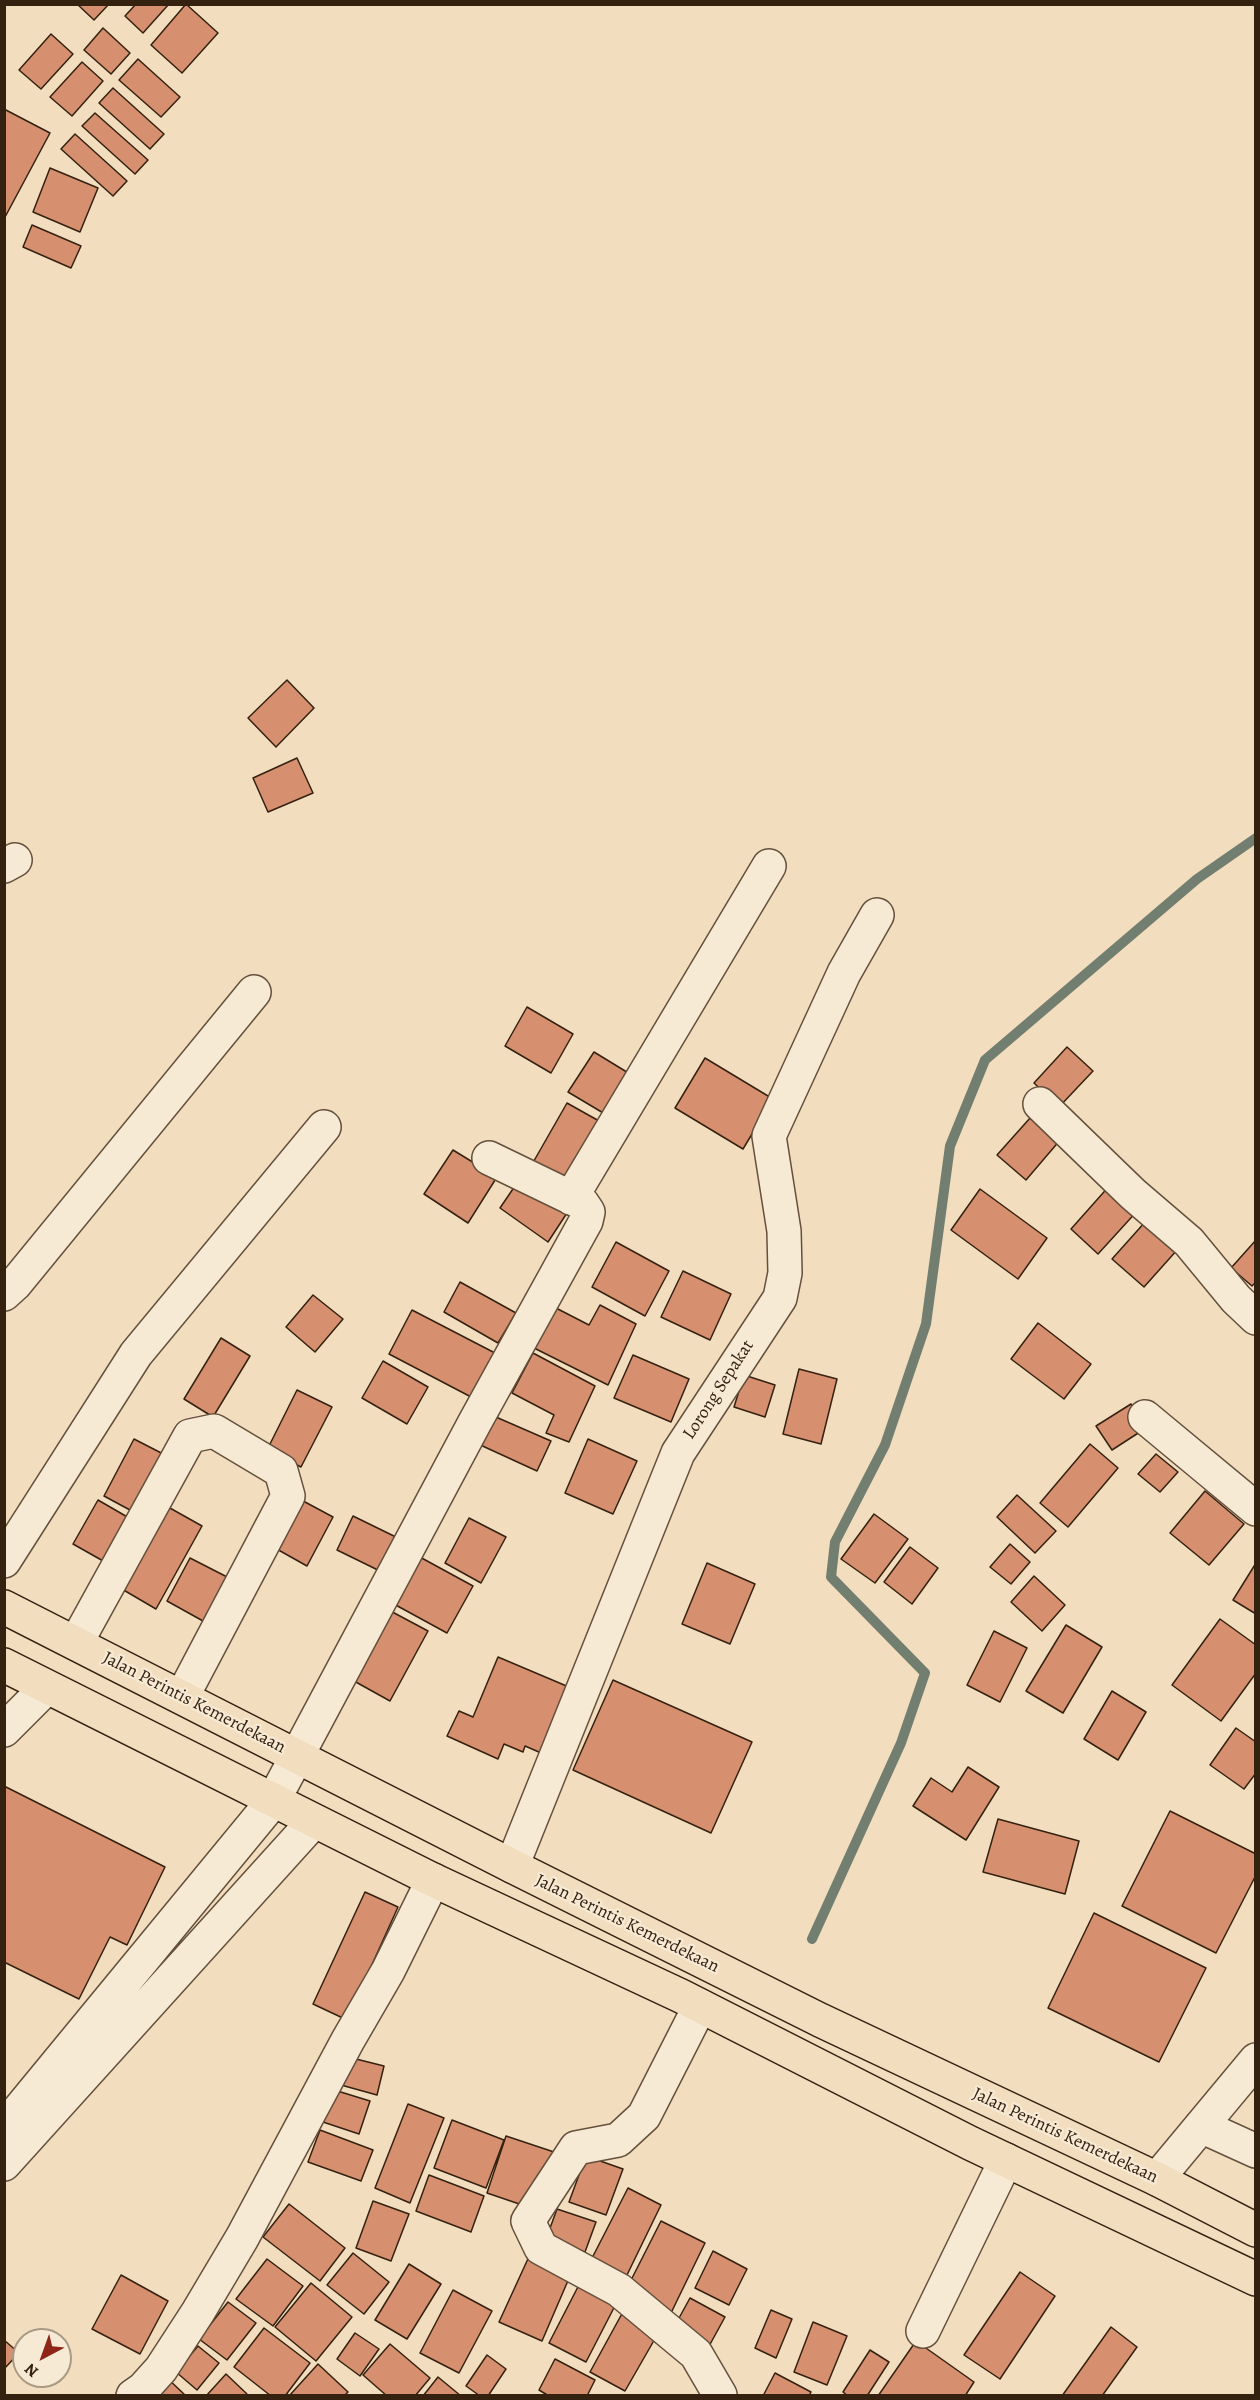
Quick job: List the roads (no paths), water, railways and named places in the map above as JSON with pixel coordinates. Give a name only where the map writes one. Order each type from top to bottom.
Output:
[{"type":"highway","name":"Jalan Perintis Kemerdekaan","points":[[4,1606],[512,1866],[820,2020],[1157,2180],[1256,2230]]},
{"type":"highway","points":[[4,1665],[433,1880],[700,2006],[1006,2160],[1256,2279]]},
{"type":"street","points":[[571,1198],[769,866]]},
{"type":"street","name":"Lorong Sepakat","points":[[512,1866],[678,1453],[780,1298],[785,1273],[784,1231],[769,1136],[844,973],[877,915]]},
{"type":"street","points":[[4,1294],[254,992]]},
{"type":"street","points":[[1040,1104],[1133,1194],[1189,1242],[1236,1299],[1256,1318]]},
{"type":"street","points":[[4,1561],[136,1354],[324,1127]]},
{"type":"street","points":[[4,2128],[273,1801],[463,1443],[586,1221],[587,1207],[489,1158]]},
{"type":"street","points":[[1145,1417],[1255,1509]]},
{"type":"street","points":[[76,1643],[190,1437],[214,1431],[281,1471],[288,1496],[182,1697]]},
{"type":"street","points":[[4,1730],[46,1688]]},
{"type":"street","points":[[4,2164],[314,1821]]},
{"type":"street","points":[[132,2396],[161,2369],[242,2238],[348,2040],[388,1971],[433,1880]]},
{"type":"street","points":[[700,2006],[644,2116],[618,2140],[576,2148],[528,2220],[541,2248],[619,2290],[696,2354],[720,2395]]},
{"type":"street","points":[[1157,2180],[1256,2061]]},
{"type":"street","points":[[1201,2126],[1256,2151]]},
{"type":"street","points":[[923,2331],[1006,2160]]},
{"type":"waterway","points":[[812,1939],[901,1743],[925,1673],[831,1577],[835,1542],[885,1445],[926,1324],[950,1146],[985,1060],[1197,879],[1256,838]]}]
